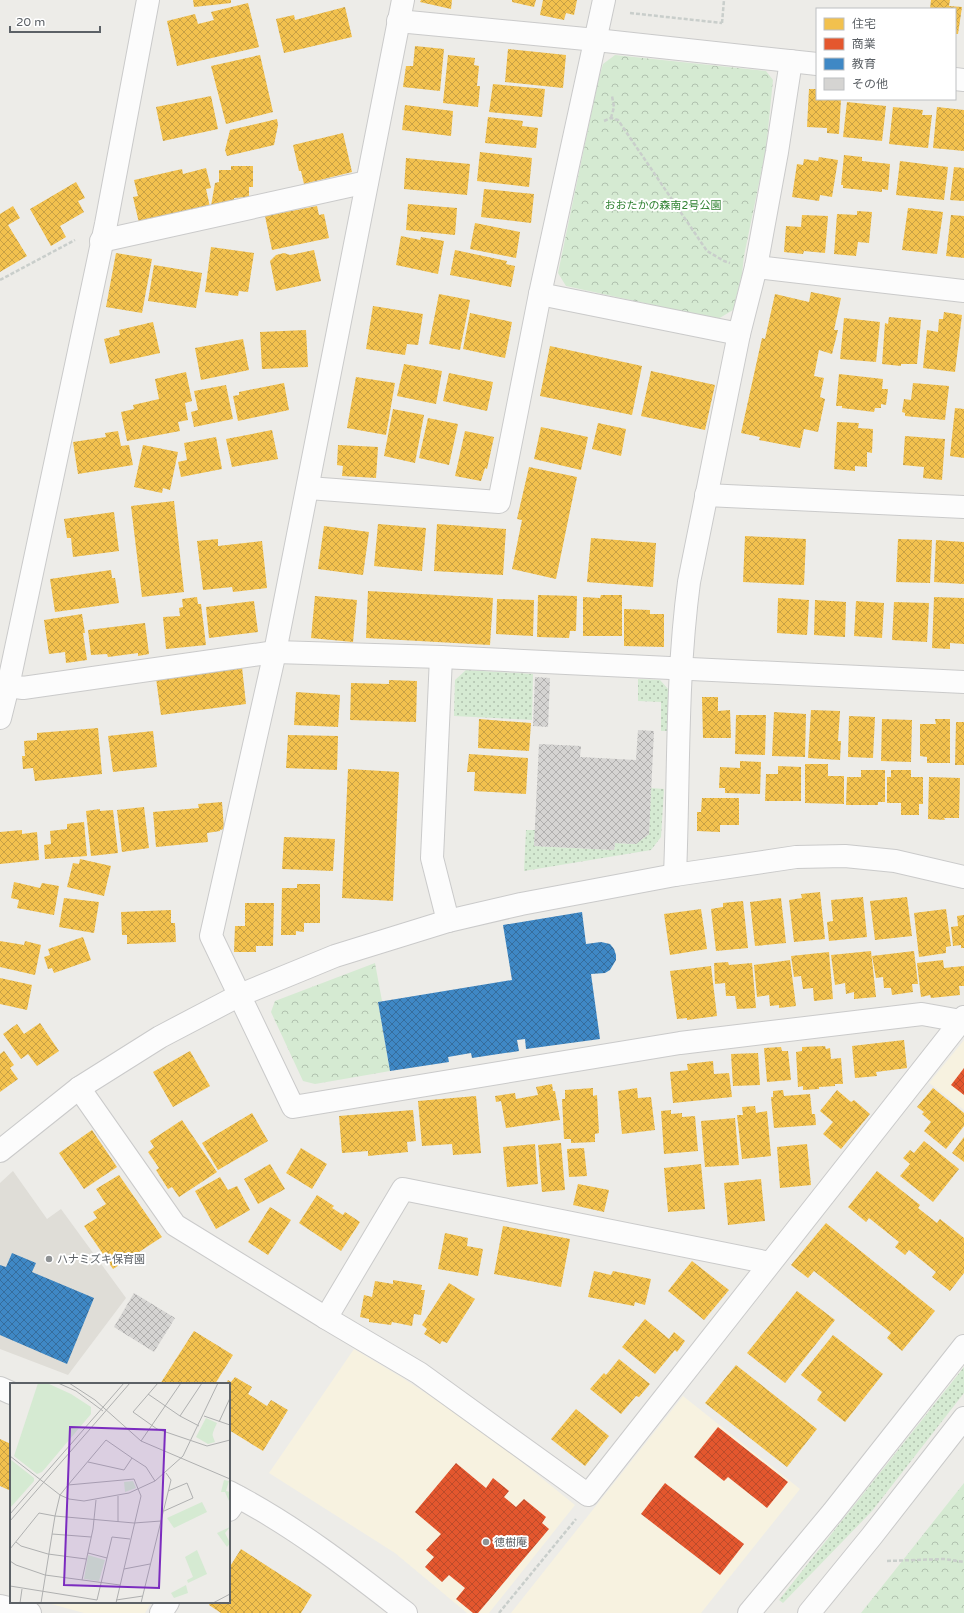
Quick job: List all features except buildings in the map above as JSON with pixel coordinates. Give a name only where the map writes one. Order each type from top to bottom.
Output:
[{"type":"street","points":[[0,718],[103,232],[148,0]]},
{"type":"street","points":[[403,0],[275,652],[211,936],[293,1107],[680,1043],[922,1014],[963,1019]]},
{"type":"street","points":[[308,488],[499,502],[540,294],[604,0]]},
{"type":"street","points":[[398,21],[596,40],[816,64]]},
{"type":"street","points":[[675,875],[681,669],[684,622],[689,582],[738,334],[756,267],[777,152],[790,60]]},
{"type":"street","points":[[103,232],[367,182]]},
{"type":"street","points":[[756,267],[964,290]]},
{"type":"street","points":[[540,294],[738,334]]},
{"type":"street","points":[[706,495],[964,507]]},
{"type":"street","points":[[8,686],[23,688],[275,652],[441,657],[964,682]]},
{"type":"street","points":[[441,657],[432,858],[448,920]]},
{"type":"street","points":[[0,1151],[79,1088],[160,1037],[240,995],[335,956],[448,920],[521,904],[675,875],[796,857],[845,856],[895,861],[964,877]]},
{"type":"street","points":[[79,1088],[175,1224],[326,1318],[419,1373],[588,1495],[963,1019]]},
{"type":"street","points":[[326,1318],[403,1189],[770,1263]]},
{"type":"street","points":[[749,1613],[833,1512],[964,1346]]},
{"type":"street","points":[[0,1388],[10,1393]]},
{"type":"street","points":[[809,1613],[871,1537],[964,1418]]},
{"type":"street","points":[[232,1500],[288,1527],[334,1558],[406,1613]]},
{"type":"street","points":[[161,1613],[167,1603]]},
{"type":"street","points":[[0,1606],[30,1613]]},
{"type":"path","points":[[630,13],[722,23]]},
{"type":"path","points":[[578,118],[599,123],[611,118],[618,120],[707,251],[724,261],[756,267]]},
{"type":"path","points":[[0,280],[103,232]]},
{"type":"path","points":[[499,1613],[582,1511],[588,1495]]},
{"type":"path","points":[[887,1561],[944,1559],[964,1562]]},
{"type":"shaded area","points":[[964,1040],[964,1110],[929,1083]]},
{"type":"shaded area","name":"ハナミズキ保育園","points":[[13,1171],[47,1219],[61,1209],[126,1298],[68,1375],[0,1349],[0,1183]]},
{"type":"shaded area","points":[[354,1349],[401,1377],[478,1427],[575,1505],[489,1613],[467,1613],[395,1553],[269,1473]]},
{"type":"shaded area","points":[[683,1396],[800,1489],[701,1613],[511,1613]]},
{"type":"shaded area","points":[[48,1603],[151,1603],[145,1613],[84,1613]]},
{"type":"green space","name":"おおたかの森南2号公園","points":[[615,55],[766,71],[773,80],[766,149],[744,256],[742,274],[733,310],[718,319],[566,286],[558,273],[598,81],[603,64]]},
{"type":"green space","points":[[466,670],[533,674],[532,720],[454,716],[455,680]]},
{"type":"green space","points":[[638,679],[660,680],[669,690],[667,731],[661,731],[661,702],[638,701]]},
{"type":"green space","points":[[651,788],[664,789],[661,837],[651,850],[524,871],[526,830],[535,830],[534,846],[614,850],[615,843],[636,844],[649,834]]},
{"type":"green space","points":[[375,963],[382,1001],[378,1002],[390,1071],[315,1084],[303,1081],[271,1012],[275,1001]]},
{"type":"green space","points":[[964,1367],[964,1393],[872,1511],[783,1603],[779,1600]]},
{"type":"green space","points":[[964,1483],[964,1613],[861,1613]]},
{"type":"place","name":"ハナミズキ保育園","points":[[49,1259]]},
{"type":"place","name":"徳樹庵","points":[[486,1542]]}]
